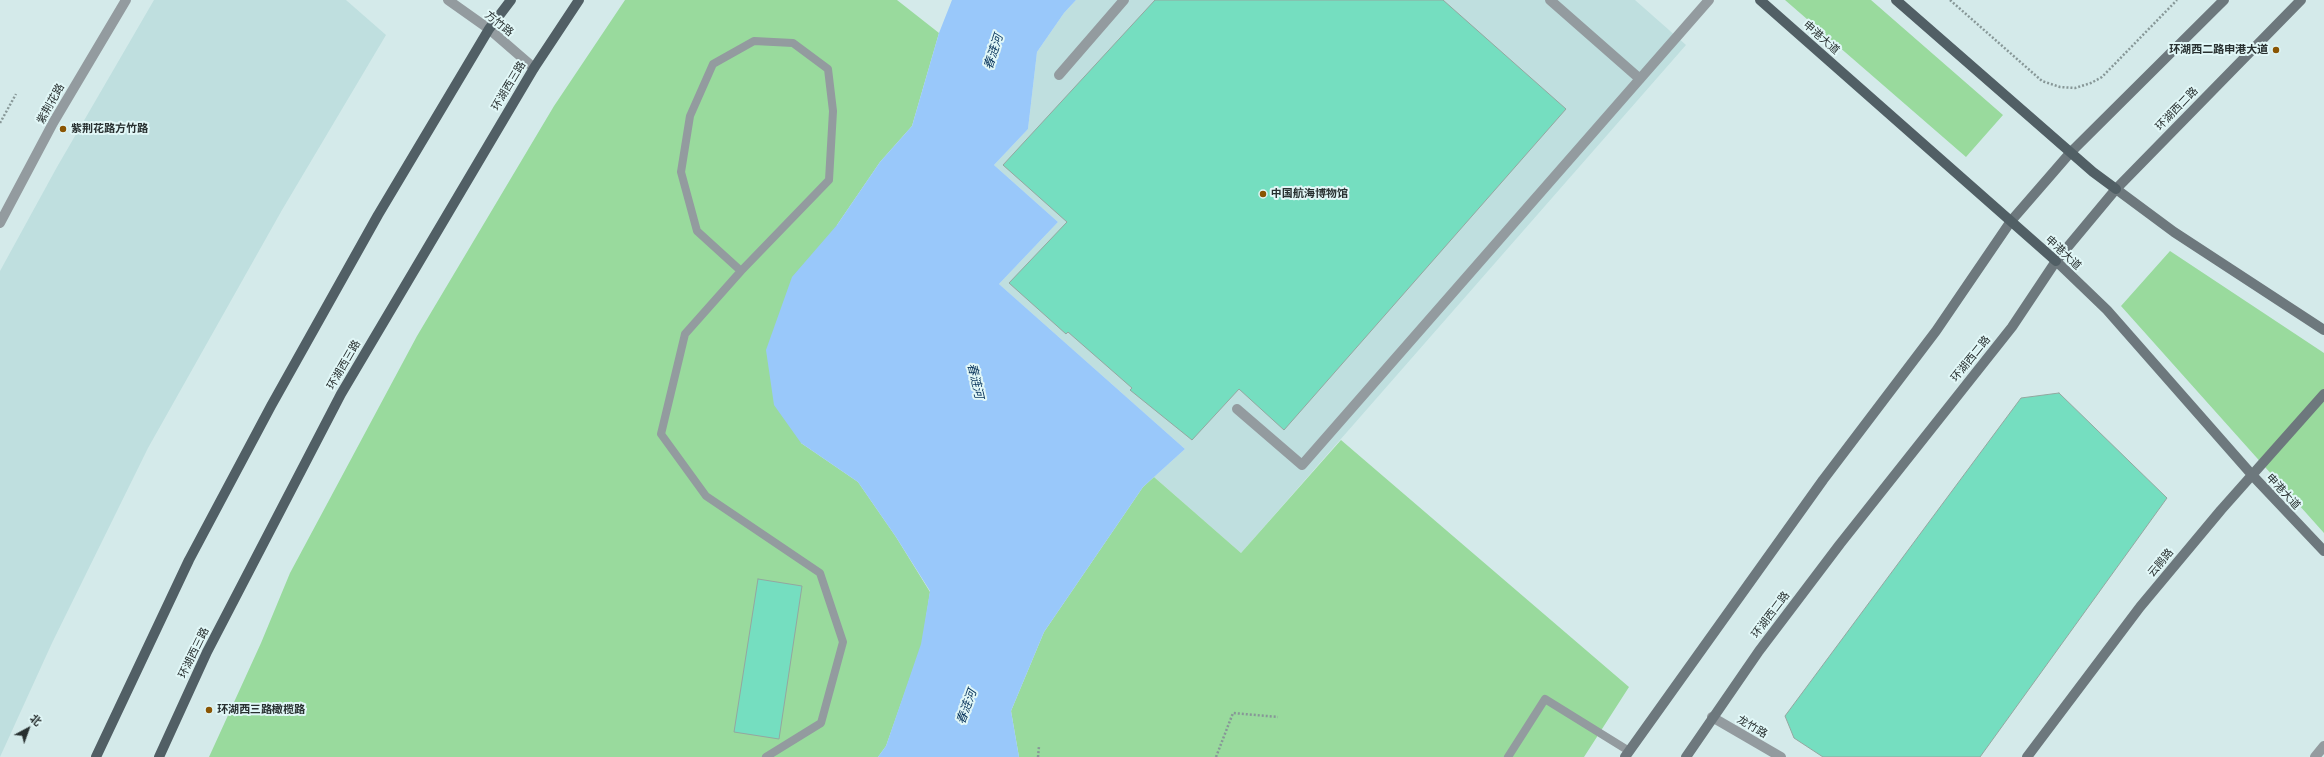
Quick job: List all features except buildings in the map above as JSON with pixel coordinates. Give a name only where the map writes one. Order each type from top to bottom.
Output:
[{"type":"main road","points":[[96,757],[189,560],[271,406],[378,215],[489,29],[511,0]]},
{"type":"main road","name":"环湖西三路","points":[[158,757],[207,652],[341,394],[534,68],[579,0]]},
{"type":"main road","name":"申港大道","points":[[1760,0],[2056,261],[2107,310],[2253,476],[2324,551]]},
{"type":"main road","points":[[1896,0],[2093,172],[2174,232],[2324,330]]},
{"type":"main road","points":[[1627,754],[1823,480],[1936,331],[2011,221],[2070,153],[2224,0]]},
{"type":"main road","name":"环湖西二路","points":[[1686,757],[1712,717],[1840,544],[2012,327],[2056,261],[2116,189],[2301,0]]},
{"type":"main road","name":"云鹃路","points":[[2027,757],[2140,607],[2221,510],[2253,476],[2324,394]]},
{"type":"street","name":"紫荆花路","points":[[0,223],[53,123],[126,0]]},
{"type":"street","name":"方竹路","points":[[448,0],[489,29],[534,68]]},
{"type":"street","points":[[1059,75],[1124,0]]},
{"type":"street","points":[[1550,0],[1640,79]]},
{"type":"street","points":[[1237,409],[1302,465],[1709,0]]},
{"type":"street","name":"龙竹路","points":[[1712,717],[1781,757]]},
{"type":"street","points":[[2315,757],[2324,746]]},
{"type":"lane","points":[[741,271],[697,231],[681,172],[690,116],[713,64],[754,41],[793,43],[828,68],[833,111],[829,180],[741,271],[685,334],[661,434],[706,496],[820,573],[843,642],[820,723],[766,757]]},
{"type":"lane","points":[[1508,757],[1545,698],[1627,754]]},
{"type":"path","points":[[1950,0],[2042,81],[2060,87],[2076,88],[2091,83],[2102,77],[2177,0]]},
{"type":"path","points":[[0,124],[16,94]]},
{"type":"path","points":[[1216,757],[1233,713],[1278,717]]},
{"type":"path","points":[[1038,757],[1039,746]]},
{"type":"shaded area","points":[[154,0],[346,0],[386,35],[282,210],[148,448],[52,643],[0,757],[0,271],[57,167]]},
{"type":"shaded area","name":"中国航海博物馆","points":[[1076,0],[1635,0],[1686,45],[1241,553],[1154,477],[1185,449],[999,284],[1058,222],[994,165],[1028,129],[1037,52],[1064,13]]},
{"type":"green space","points":[[625,0],[897,0],[939,33],[912,126],[880,162],[837,225],[801,443],[858,482],[896,537],[930,592],[922,644],[886,746],[878,757],[209,757],[261,643],[290,573],[417,336],[554,106]]},
{"type":"green space","points":[[1785,0],[1871,0],[2003,115],[1966,157]]},
{"type":"green space","points":[[2170,251],[2324,353],[2324,533],[2121,306]]},
{"type":"green space","points":[[1341,440],[1629,687],[1584,757],[1019,757],[1011,711],[1044,632],[1143,487],[1154,477],[1241,553]]},
{"type":"water","name":"春涟河","points":[[952,0],[1076,0],[1064,13],[1037,52],[1028,129],[994,165],[1058,222],[999,284],[1185,449],[1143,487],[1044,632],[1011,711],[1019,757],[878,757],[886,746],[921,644],[930,591],[896,537],[858,482],[801,443],[774,405],[766,350],[792,277],[837,225],[880,162],[912,126],[939,33]]},
{"type":"place","name":"环湖西二路申港大道","points":[[2276,50]]},
{"type":"place","name":"紫荆花路方竹路","points":[[63,129]]},
{"type":"place","name":"中国航海博物馆","points":[[1263,194]]},
{"type":"place","name":"环湖西三路橄榄路","points":[[209,710]]}]
